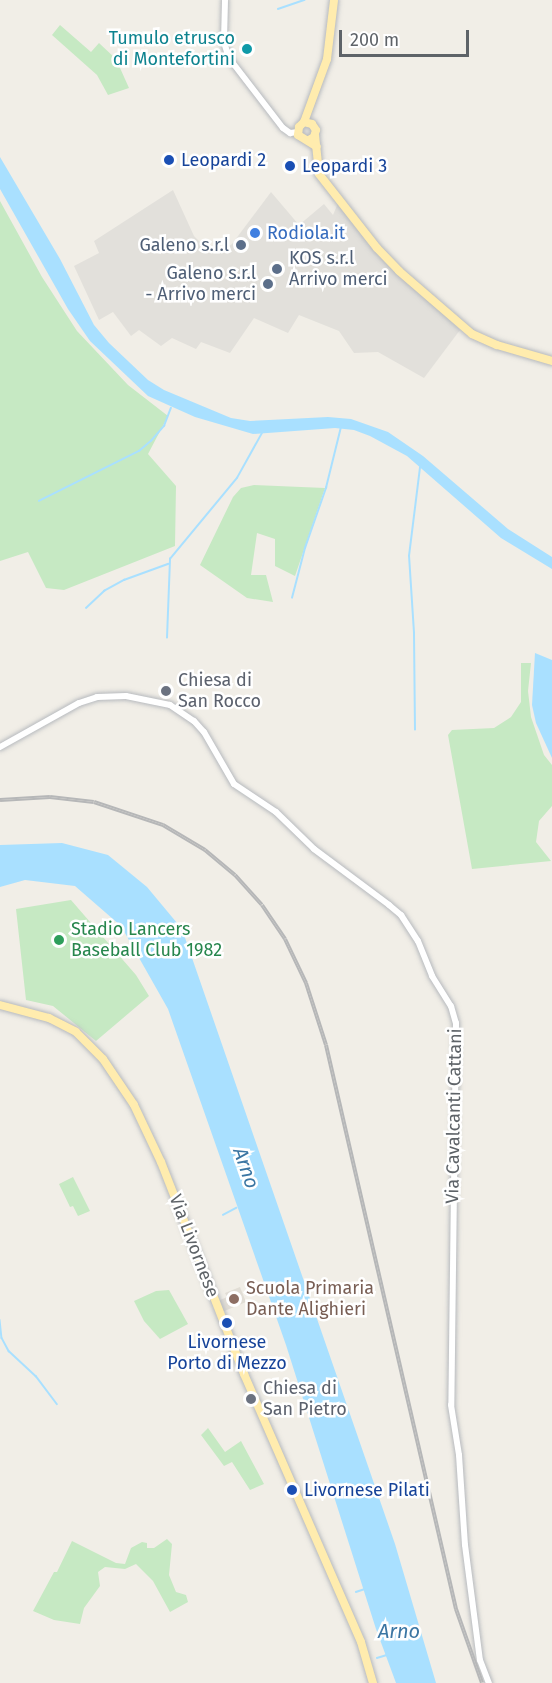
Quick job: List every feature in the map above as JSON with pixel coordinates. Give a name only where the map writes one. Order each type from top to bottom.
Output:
[{"type":"main road","points":[[334,0],[327,59],[308,123],[317,148],[317,170],[321,177],[377,248],[399,271],[472,334],[497,345],[552,361]]},
{"type":"main road","points":[[308,123],[297,132],[301,138],[312,138]]},
{"type":"main road","name":"Via Livornese","points":[[0,1005],[49,1018],[76,1032],[103,1059],[134,1105],[161,1162],[244,1374],[361,1642],[373,1683]]},
{"type":"street","points":[[225,3],[224,42],[229,58],[281,126],[289,132],[297,132]]},
{"type":"street","name":"Via Cavalcanti Cattani","points":[[0,747],[79,703],[97,697],[126,696],[170,705],[194,721],[204,732],[234,784],[276,812],[314,849],[401,915],[413,933],[432,976],[451,1006],[456,1023],[451,1405],[459,1455],[465,1545],[480,1660],[489,1683]]},
{"type":"shaded area","points":[[173,190],[194,236],[208,250],[222,251],[232,244],[271,192],[299,225],[324,204],[333,215],[338,203],[367,242],[460,330],[424,378],[378,352],[354,353],[339,331],[299,315],[288,333],[254,318],[230,353],[201,342],[196,349],[172,338],[161,346],[139,330],[131,336],[113,312],[99,320],[74,266],[99,253],[94,241]]},
{"type":"shaded area","name":"Scuola Primaria Dante Alighieri","points":[[240,1287],[246,1302],[222,1312],[218,1301],[227,1297],[225,1293]]},
{"type":"green space","points":[[60,25],[91,52],[99,43],[116,59],[129,88],[108,95],[97,75],[52,35]]},
{"type":"green space","points":[[0,201],[42,277],[77,331],[128,385],[168,416],[148,454],[176,486],[175,546],[64,590],[46,588],[28,552],[0,561]]},
{"type":"green space","points":[[254,485],[325,488],[295,576],[275,566],[275,539],[257,533],[251,575],[266,575],[273,602],[247,598],[200,565],[233,497],[241,488]]},
{"type":"green space","points":[[521,663],[531,663],[528,691],[531,717],[544,755],[552,765],[552,806],[539,821],[536,842],[551,861],[472,869],[448,735],[452,730],[494,728],[511,717],[521,702]]},
{"type":"green space","points":[[71,900],[136,975],[149,996],[96,1041],[53,1006],[26,1000],[16,909]]},
{"type":"green space","points":[[73,1177],[90,1211],[78,1216],[73,1206],[70,1207],[59,1184]]},
{"type":"green space","points":[[169,1290],[188,1324],[160,1339],[144,1321],[134,1301],[156,1291]]},
{"type":"green space","points":[[208,1428],[225,1452],[241,1441],[264,1484],[250,1490],[232,1462],[224,1466],[201,1435]]},
{"type":"green space","points":[[167,1539],[172,1544],[169,1575],[176,1592],[186,1595],[188,1602],[170,1612],[153,1581],[136,1564],[125,1569],[105,1567],[98,1572],[100,1586],[84,1608],[80,1624],[54,1620],[33,1611],[54,1572],[57,1572],[72,1541],[116,1563],[125,1564],[131,1548],[142,1542],[147,1543],[147,1548],[154,1548]]},
{"type":"water","points":[[0,157],[60,259],[94,325],[109,343],[148,380],[164,390],[231,418],[250,421],[328,417],[351,419],[388,432],[423,456],[508,529],[552,557],[552,569],[501,538],[407,456],[370,436],[354,430],[335,428],[253,434],[195,417],[148,396],[90,341],[68,309],[0,189]]},
{"type":"water","points":[[535,653],[552,660],[552,758],[536,723],[532,705]]},
{"type":"water","name":"Arno","points":[[62,843],[108,855],[147,887],[182,929],[395,1544],[436,1683],[396,1683],[376,1629],[286,1345],[168,1009],[121,926],[75,886],[25,880],[0,887],[0,845]]},
{"type":"waterway","points":[[278,9],[304,0]]},
{"type":"waterway","points":[[39,501],[139,451],[164,426],[171,408]]},
{"type":"waterway","points":[[292,598],[305,548],[326,488],[341,427]]},
{"type":"waterway","points":[[167,638],[170,559],[237,478],[262,433]]},
{"type":"waterway","points":[[415,730],[414,633],[409,556],[420,468]]},
{"type":"waterway","points":[[86,608],[104,591],[124,580],[168,564]]},
{"type":"waterway","points":[[223,1215],[236,1208]]},
{"type":"waterway","points":[[0,1320],[2,1338],[9,1351],[36,1376],[57,1404]]},
{"type":"waterway","points":[[356,1592],[365,1589]]},
{"type":"waterway","points":[[377,1658],[387,1655]]},
{"type":"railway","points":[[0,800],[50,797],[94,802],[163,825],[205,850],[235,875],[262,905],[285,939],[306,983],[326,1045],[456,1609],[482,1683]]},
{"type":"place","name":"Tumulo etrusco di Montefortini","points":[[247,49]]},
{"type":"place","name":"Leopardi 2","points":[[169,160]]},
{"type":"place","name":"Leopardi 3","points":[[290,166]]},
{"type":"place","name":"Rodiola.it","points":[[255,233]]},
{"type":"place","name":"Galeno s.r.l","points":[[241,245]]},
{"type":"place","name":"KOS s.r.l Arrivo merci","points":[[277,269]]},
{"type":"place","name":"Galeno s.r.l - Arrivo merci","points":[[268,284]]},
{"type":"place","name":"Chiesa di San Rocco","points":[[166,691]]},
{"type":"place","name":"Stadio Lancers Baseball Club 1982","points":[[59,940]]},
{"type":"place","name":"Scuola Primaria Dante Alighieri","points":[[234,1299]]},
{"type":"place","name":"Livornese Porto di Mezzo","points":[[227,1323]]},
{"type":"place","name":"Chiesa di San Pietro","points":[[251,1399]]},
{"type":"place","name":"Livornese Pilati","points":[[292,1490]]}]
